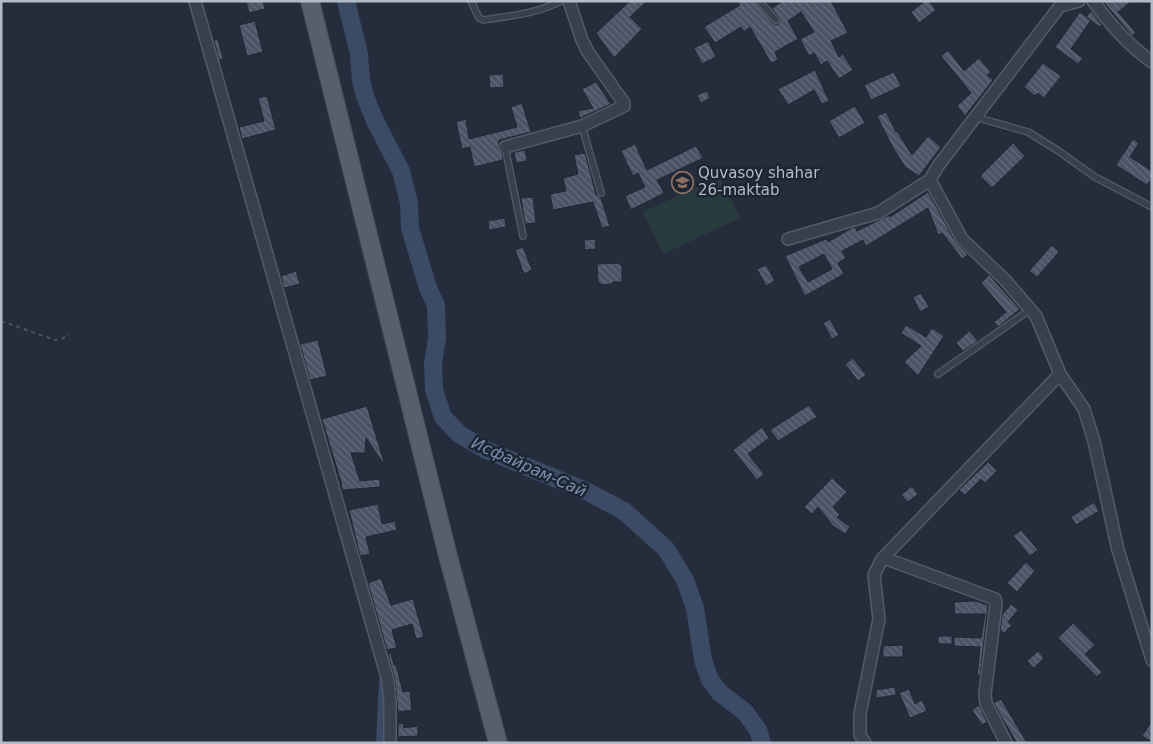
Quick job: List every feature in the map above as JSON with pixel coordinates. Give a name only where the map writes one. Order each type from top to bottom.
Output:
[{"type":"main road","points":[[310,1],[448,556],[498,743]]},
{"type":"street","points":[[195,1],[388,681],[390,743]]},
{"type":"street","points":[[506,147],[582,126],[624,106],[624,103],[588,52],[569,1]]},
{"type":"street","points":[[788,239],[878,213],[930,180],[938,166],[1059,4],[1079,1]]},
{"type":"street","points":[[1093,1],[1113,28],[1152,62]]},
{"type":"street","points":[[930,180],[962,239],[1005,280],[1036,316],[1060,374],[1084,409],[1094,442],[1118,550],[1152,660]]},
{"type":"street","points":[[865,743],[860,735],[860,714],[879,619],[874,575],[884,558],[1060,374]]},
{"type":"street","points":[[884,558],[995,599],[996,604],[985,694],[986,703],[1006,743]]},
{"type":"lane","points":[[471,1],[479,18],[483,20],[532,13],[561,1]]},
{"type":"lane","points":[[759,1],[776,20]]},
{"type":"lane","points":[[975,117],[1028,132],[1095,177],[1152,207]]},
{"type":"lane","points":[[582,126],[602,194]]},
{"type":"lane","points":[[506,147],[523,236]]},
{"type":"lane","points":[[938,374],[1031,309]]},
{"type":"path","points":[[1,321],[55,340],[62,339],[68,334]]},
{"type":"green space","points":[[720,176],[740,218],[663,254],[643,212]]},
{"type":"building","points":[[246,1],[263,1],[265,9],[249,13]]},
{"type":"building","points":[[630,1],[647,1],[630,17],[642,29],[614,58],[596,33]]},
{"type":"building","points":[[737,1],[754,1],[776,25],[780,19],[772,8],[783,1],[831,1],[848,33],[831,41],[839,57],[843,54],[853,70],[839,79],[827,61],[821,65],[814,53],[809,56],[800,39],[814,32],[801,12],[788,21],[798,39],[775,52],[778,60],[771,63],[750,27],[744,32],[741,27],[715,43],[704,27],[740,5]]},
{"type":"building","points":[[925,1],[929,1],[936,10],[919,23],[911,12]]},
{"type":"building","points":[[1103,1],[1132,1],[1118,12],[1136,33],[1132,36]]},
{"type":"building","points":[[1091,11],[1102,25],[1100,27],[1086,17]]},
{"type":"building","points":[[1080,12],[1091,20],[1071,49],[1083,58],[1078,64],[1055,47]]},
{"type":"building","points":[[255,21],[263,52],[247,56],[239,25]]},
{"type":"building","points":[[218,39],[223,59],[219,60],[214,40]]},
{"type":"building","points":[[708,41],[716,57],[702,64],[694,48]]},
{"type":"building","points":[[948,50],[964,71],[979,58],[991,72],[987,75],[993,80],[965,116],[957,106],[971,93],[941,56]]},
{"type":"building","points":[[1043,63],[1061,76],[1044,98],[1038,93],[1035,96],[1024,87]]},
{"type":"building","points":[[815,70],[829,101],[822,104],[814,90],[788,105],[778,89]]},
{"type":"building","points":[[894,72],[901,86],[871,100],[864,85]]},
{"type":"building","points":[[503,74],[504,87],[490,88],[489,75]]},
{"type":"building","points":[[596,82],[611,104],[580,118],[578,111],[593,108],[582,89]]},
{"type":"building","points":[[707,91],[710,98],[701,103],[697,95]]},
{"type":"building","points":[[267,96],[276,130],[242,139],[239,127],[264,121],[258,98]]},
{"type":"building","points":[[522,103],[531,132],[499,140],[498,148],[502,153],[503,160],[474,167],[470,147],[462,149],[456,122],[466,119],[469,139],[517,127],[511,107]]},
{"type":"building","points":[[855,106],[865,123],[839,138],[829,121]]},
{"type":"building","points":[[886,112],[896,132],[912,155],[928,136],[941,147],[919,176],[905,167],[893,148],[877,116]]},
{"type":"building","points":[[1133,139],[1139,143],[1130,157],[1152,171],[1152,178],[1147,185],[1116,165]]},
{"type":"building","points":[[1013,143],[1025,156],[992,188],[980,176]]},
{"type":"building","points":[[635,144],[647,170],[696,146],[703,158],[657,180],[664,193],[631,210],[625,196],[645,187],[638,173],[633,176],[621,151]]},
{"type":"building","points":[[525,150],[527,161],[516,163],[514,152]]},
{"type":"building","points":[[585,153],[596,194],[601,198],[610,226],[602,228],[593,202],[553,210],[550,194],[566,191],[563,178],[578,174],[574,155]]},
{"type":"building","points":[[928,192],[956,243],[968,255],[962,259],[942,233],[938,235],[928,208],[866,246],[863,240],[842,251],[846,258],[838,263],[844,274],[805,296],[785,256],[826,239],[828,242],[852,228],[855,227],[857,231],[889,215],[890,217]],"holes":[[[824,254],[832,269],[808,282],[799,267]]]},
{"type":"building","points":[[533,197],[536,223],[525,224],[521,198]]},
{"type":"building","points":[[505,218],[506,227],[489,230],[488,221]]},
{"type":"building","points":[[595,239],[596,249],[585,250],[584,240]]},
{"type":"building","points":[[1052,245],[1059,252],[1037,277],[1029,271]]},
{"type":"building","points":[[523,247],[532,270],[524,274],[515,250]]},
{"type":"building","points":[[619,263],[622,267],[622,282],[603,285],[598,282],[597,264]]},
{"type":"building","points":[[766,265],[775,281],[766,286],[757,269]]},
{"type":"building","points":[[296,271],[300,284],[284,288],[281,276]]},
{"type":"building","points":[[989,275],[1020,309],[998,327],[994,322],[1006,312],[981,283]]},
{"type":"building","points":[[921,293],[929,307],[920,312],[913,297]]},
{"type":"building","points":[[830,319],[839,335],[832,339],[823,323]]},
{"type":"building","points":[[906,325],[926,337],[932,328],[944,336],[918,376],[904,362],[921,346],[901,333]]},
{"type":"building","points":[[969,331],[978,341],[963,351],[956,343]]},
{"type":"building","points":[[318,340],[327,376],[310,380],[300,344]]},
{"type":"building","points":[[853,358],[866,375],[858,381],[845,364]]},
{"type":"building","points":[[809,405],[817,417],[778,441],[770,430]]},
{"type":"building","points":[[367,406],[384,462],[366,438],[365,453],[351,453],[360,481],[380,479],[380,487],[342,490],[322,419]]},
{"type":"building","points":[[762,427],[769,438],[748,454],[764,474],[757,480],[733,450]]},
{"type":"building","points":[[988,462],[997,471],[985,483],[981,479],[965,495],[959,490]]},
{"type":"building","points":[[832,478],[847,492],[833,507],[840,515],[837,517],[850,527],[845,534],[833,526],[818,507],[812,514],[804,507]]},
{"type":"building","points":[[912,486],[918,494],[908,502],[901,495]]},
{"type":"building","points":[[1094,502],[1099,511],[1076,525],[1071,517]]},
{"type":"building","points":[[378,504],[382,524],[395,521],[397,530],[366,537],[370,554],[360,556],[349,510]]},
{"type":"building","points":[[1021,530],[1038,550],[1030,556],[1013,536]]},
{"type":"building","points":[[1026,562],[1035,571],[1017,592],[1007,583]]},
{"type":"building","points":[[381,578],[391,605],[413,599],[424,637],[416,639],[412,624],[392,630],[397,648],[387,650],[368,583]]},
{"type":"building","points":[[975,601],[988,605],[980,676],[977,676],[980,647],[954,646],[954,637],[981,638],[985,614],[955,614],[954,602]]},
{"type":"building","points":[[1011,604],[1018,610],[1008,622],[1012,625],[1004,633],[1000,630],[1002,615]]},
{"type":"building","points":[[1073,623],[1095,645],[1085,654],[1102,672],[1097,677],[1058,638]]},
{"type":"building","points":[[938,636],[952,636],[952,644],[938,644]]},
{"type":"building","points":[[903,645],[903,657],[883,657],[883,646]]},
{"type":"building","points":[[1038,651],[1044,658],[1034,668],[1027,661]]},
{"type":"building","points":[[391,653],[403,692],[410,691],[412,710],[398,712],[395,680],[388,654]]},
{"type":"building","points":[[895,687],[896,695],[876,698],[876,690]]},
{"type":"building","points":[[909,689],[915,704],[922,700],[927,711],[910,718],[899,693]]},
{"type":"building","points":[[1001,699],[1027,743],[1017,743],[999,713],[994,703]]},
{"type":"building","points":[[979,705],[987,722],[982,725],[972,710]]},
{"type":"building","points":[[1152,721],[1152,742],[1142,736]]},
{"type":"building","points":[[403,723],[404,728],[418,726],[418,736],[398,737],[398,724]]},
{"type":"waterway","name":"Исфайрам-Сай","points":[[346,1],[359,54],[361,80],[365,96],[375,121],[401,171],[409,203],[410,228],[428,288],[436,305],[437,338],[433,364],[434,390],[443,417],[459,434],[486,450],[586,491],[624,511],[666,549],[685,580],[695,608],[703,660],[710,680],[720,693],[745,712],[758,730],[762,743]]},
{"type":"waterway","points":[[381,743],[384,681]]},
{"type":"place","name":"Quvasoy shahar 26-maktab","points":[[682,182]]}]
